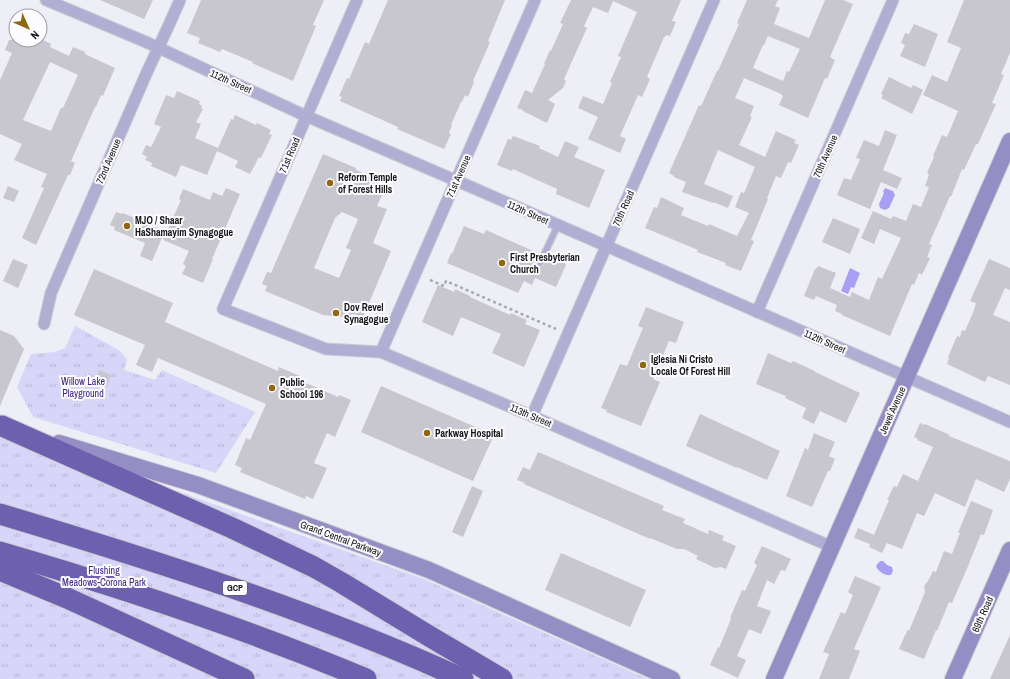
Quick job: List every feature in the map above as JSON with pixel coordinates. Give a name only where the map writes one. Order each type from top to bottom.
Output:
[{"type":"highway","points":[[1,426],[232,528],[314,567],[502,679]]},
{"type":"highway","name":"GCP","points":[[0,514],[123,552],[267,600],[362,636],[463,679]]},
{"type":"highway","points":[[0,552],[112,586],[181,609],[276,643],[366,679]]},
{"type":"highway","points":[[0,570],[80,604],[244,679]]},
{"type":"street","name":"112th Street","points":[[46,0],[158,48],[306,116],[1010,422]]},
{"type":"street","name":"72nd Avenue","points":[[44,324],[51,293],[180,0]]},
{"type":"street","name":"71st Road","points":[[223,309],[357,0]]},
{"type":"street","name":"71st Avenue","points":[[381,352],[535,0]]},
{"type":"street","name":"70th Road","points":[[532,416],[714,0]]},
{"type":"street","name":"70th Avenue","points":[[756,312],[893,0]]},
{"type":"street","name":"Jewel Avenue","points":[[774,679],[1010,141]]},
{"type":"street","name":"113th Street","points":[[223,309],[326,349],[381,352],[832,547]]},
{"type":"street","name":"Grand Central Parkway","points":[[1,426],[198,485],[430,570],[672,679]]},
{"type":"street","name":"69th Road","points":[[953,679],[1010,550]]},
{"type":"lane","points":[[540,263],[558,225]]},
{"type":"path","points":[[430,280],[444,286],[446,281],[556,329]]},
{"type":"green space","name":"Willow Lake Playground","points":[[75,326],[119,350],[127,359],[124,370],[155,380],[162,370],[255,412],[216,473],[33,417],[17,387],[31,354],[55,352],[65,348]]},
{"type":"green space","name":"Flushing Meadows-Corona Park","points":[[0,428],[424,579],[648,679],[0,679]]},
{"type":"shaded area","points":[[885,188],[893,191],[895,195],[889,208],[885,210],[880,208],[879,204]]},
{"type":"shaded area","points":[[850,268],[860,273],[854,288],[851,287],[848,294],[841,291]]},
{"type":"shaded area","points":[[881,561],[892,567],[893,571],[891,575],[887,575],[878,570],[876,566]]},
{"type":"building","points":[[100,0],[153,0],[144,19]]},
{"type":"building","points":[[201,0],[324,0],[313,25],[316,26],[293,81],[222,49],[220,52],[198,43],[200,38],[187,33]]},
{"type":"building","points":[[388,0],[505,0],[488,41],[490,42],[473,81],[474,82],[468,97],[465,95],[451,125],[449,133],[451,134],[444,149],[397,129],[398,127],[340,101],[342,97],[339,96],[347,78],[349,79],[365,42],[369,44]]},
{"type":"building","points":[[571,0],[681,0],[672,21],[676,22],[670,36],[666,35],[664,37],[647,77],[650,79],[642,97],[638,95],[620,136],[626,139],[620,153],[588,139],[598,117],[578,108],[583,96],[603,104],[612,83],[610,82],[621,57],[618,56],[637,12],[613,1],[608,13],[593,7],[584,26],[587,28],[564,79],[566,81],[563,88],[548,100],[555,104],[547,123],[517,108],[525,90],[532,93],[550,50],[551,51],[563,24],[560,23]]},
{"type":"building","points":[[747,0],[778,0],[775,6],[780,8],[774,24],[809,38],[825,0],[843,0],[853,4],[830,57],[835,60],[827,79],[825,78],[808,118],[779,105],[783,96],[781,94],[744,78],[735,98],[754,106],[750,116],[752,117],[739,145],[765,157],[776,131],[796,140],[794,143],[799,145],[791,163],[788,162],[781,178],[776,176],[751,240],[754,241],[741,271],[725,265],[726,263],[697,252],[698,250],[645,228],[654,207],[657,208],[661,197],[684,208],[681,215],[708,226],[709,224],[737,236],[749,213],[735,207],[741,192],[744,193],[755,167],[718,150],[704,184],[733,196],[728,208],[682,192],[686,182],[669,173],[699,105],[701,106],[718,71],[739,24],[737,23]],"holes":[[[768,36],[800,49],[783,81],[753,68]]]},
{"type":"building","points":[[964,0],[1010,0],[1010,53],[1001,74],[1004,75],[992,103],[996,104],[978,144],[976,144],[964,170],[962,169],[951,197],[950,196],[929,244],[932,245],[927,257],[930,258],[922,275],[919,273],[914,285],[912,284],[890,336],[835,311],[837,305],[816,296],[814,300],[804,296],[815,269],[818,266],[836,273],[830,288],[850,297],[852,292],[869,300],[878,277],[882,279],[901,238],[880,229],[874,244],[861,238],[873,211],[891,219],[893,216],[906,221],[913,204],[921,207],[929,187],[925,186],[929,175],[927,173],[934,157],[933,156],[942,135],[947,137],[958,111],[923,95],[932,75],[947,82],[961,48],[947,42]]},
{"type":"building","points":[[914,24],[938,34],[925,67],[900,56],[905,45],[901,43],[905,33],[909,34]]},
{"type":"building","points":[[8,42],[8,48],[48,48],[48,42],[51,44],[50,47],[69,56],[73,47],[115,68],[103,96],[101,95],[95,107],[71,161],[75,163],[70,175],[68,175],[36,245],[22,238],[44,188],[41,187],[47,174],[14,160],[22,144],[0,134],[0,80],[12,53],[5,50]],"holes":[[[50,62],[78,75],[63,108],[61,108],[51,131],[23,120]]]},
{"type":"building","points":[[889,77],[911,88],[913,85],[923,90],[912,114],[881,98],[883,95],[881,94]]},
{"type":"building","points":[[177,91],[200,101],[199,104],[202,106],[201,108],[203,109],[196,122],[201,124],[195,138],[218,148],[231,119],[233,120],[235,115],[271,130],[269,134],[272,135],[261,158],[259,157],[250,174],[235,167],[238,161],[217,151],[207,175],[181,165],[176,177],[151,166],[152,163],[145,160],[147,157],[142,154],[146,145],[151,147],[161,127],[154,124],[166,95],[174,98]]},
{"type":"building","points":[[885,130],[897,135],[883,170],[902,178],[897,189],[881,182],[870,209],[837,195],[844,178],[851,180],[860,159],[856,158],[864,140],[879,146]]},
{"type":"building","points":[[513,136],[540,146],[539,148],[558,157],[565,141],[579,147],[574,157],[605,170],[589,208],[556,194],[557,189],[513,169],[512,171],[497,165],[508,139],[511,140]]},
{"type":"building","points":[[323,154],[356,168],[356,170],[387,184],[377,206],[387,209],[373,243],[391,251],[363,317],[354,314],[344,317],[323,315],[265,291],[267,286],[262,284],[267,272],[271,273]],"holes":[[[342,212],[358,219],[346,248],[351,250],[339,278],[314,268],[335,218]]]},
{"type":"building","points":[[8,186],[19,191],[14,202],[3,198]]},
{"type":"building","points":[[226,188],[240,194],[203,283],[182,274],[186,266],[183,264],[189,251],[163,240],[181,200],[179,199],[183,189],[210,200],[213,192],[222,196]]},
{"type":"building","points":[[116,212],[123,213],[165,231],[152,261],[140,256],[145,243],[114,230],[115,227],[110,225]]},
{"type":"building","points":[[833,218],[860,229],[850,254],[822,242]]},
{"type":"building","name":"First Presbyterian Church","points":[[464,226],[484,234],[486,230],[540,254],[536,263],[539,267],[543,266],[547,257],[551,258],[554,253],[567,259],[566,265],[556,287],[535,278],[532,285],[524,281],[518,293],[447,263]]},
{"type":"building","points":[[13,259],[28,265],[18,288],[3,281]]},
{"type":"building","points":[[989,259],[1010,268],[1010,290],[1005,288],[993,315],[1010,322],[1010,385],[988,376],[985,382],[947,364],[948,357],[957,336],[960,337],[962,330],[965,331],[974,310],[976,303],[970,301]]},
{"type":"building","name":"Public School 196","points":[[94,269],[173,303],[165,322],[278,371],[279,367],[300,376],[299,380],[338,397],[339,395],[351,400],[335,437],[327,433],[314,463],[327,468],[313,499],[306,496],[305,499],[240,472],[242,468],[235,465],[246,438],[250,440],[266,404],[158,358],[152,372],[136,365],[145,345],[74,315]]},
{"type":"building","points":[[438,285],[454,292],[455,289],[510,315],[511,313],[527,320],[525,324],[540,330],[524,367],[492,353],[501,334],[461,317],[453,336],[422,322]]},
{"type":"building","name":"Iglesia Ni Cristo Locale Of Forest Hill","points":[[646,307],[684,322],[676,343],[669,341],[653,379],[660,382],[641,426],[606,412],[607,410],[601,408],[620,364],[627,366],[643,328],[638,326]]},
{"type":"building","points":[[0,330],[14,336],[24,349],[0,406]]},
{"type":"building","points":[[768,353],[791,363],[793,361],[860,393],[846,423],[820,411],[814,424],[802,418],[806,408],[785,398],[786,396],[756,384]]},
{"type":"building","points":[[99,370],[111,375],[107,387],[95,383]]},
{"type":"building","name":"Parkway Hospital","points":[[381,386],[494,435],[473,481],[361,432]]},
{"type":"building","points":[[700,414],[780,451],[767,480],[686,446]]},
{"type":"building","points":[[920,423],[1010,461],[1010,479],[1004,492],[976,479],[965,507],[935,493],[924,516],[917,513],[902,549],[887,543],[882,553],[869,547],[870,544],[854,538],[858,528],[874,535],[889,500],[887,500],[894,486],[897,487],[903,474],[918,481],[933,447],[917,440],[918,439],[914,437]]},
{"type":"building","points":[[814,433],[835,442],[829,456],[835,459],[812,507],[786,496],[805,448],[808,450]]},
{"type":"building","points":[[538,452],[664,506],[662,510],[685,519],[683,523],[708,534],[709,530],[724,536],[722,540],[736,546],[726,569],[721,567],[715,568],[696,559],[698,556],[684,549],[677,549],[650,539],[517,480],[523,467],[530,470]]},
{"type":"building","points":[[472,486],[483,491],[463,537],[452,532]]},
{"type":"building","points":[[971,501],[993,510],[984,535],[981,534],[952,603],[949,602],[924,659],[899,649],[907,630],[909,631],[925,592],[924,586],[933,571],[936,572],[944,551],[952,554],[960,533],[958,533]]},
{"type":"building","points":[[762,546],[791,559],[785,571],[781,570],[774,584],[767,580],[757,606],[771,611],[761,634],[749,629],[737,656],[746,660],[738,678],[710,665],[718,647],[719,648],[742,590],[745,591],[757,565],[754,563]]},
{"type":"building","points":[[561,553],[646,590],[630,627],[545,590]]},
{"type":"building","points":[[855,576],[881,587],[854,649],[860,651],[849,679],[819,679],[829,654],[823,652],[841,612],[845,614],[853,595],[848,592]]},
{"type":"building","points":[[1010,635],[1010,679],[990,679]]},
{"type":"place","name":"Reform Temple of Forest Hills","points":[[330,183]]},
{"type":"place","name":"MJO / Shaar HaShamayim Synagogue","points":[[127,226]]},
{"type":"place","name":"First Presbyterian Church","points":[[502,263]]},
{"type":"place","name":"Dov Revel Synagogue","points":[[336,313]]},
{"type":"place","name":"Iglesia Ni Cristo Locale Of Forest Hill","points":[[643,365]]},
{"type":"place","name":"Public School 196","points":[[272,388]]},
{"type":"place","name":"Parkway Hospital","points":[[427,433]]}]
